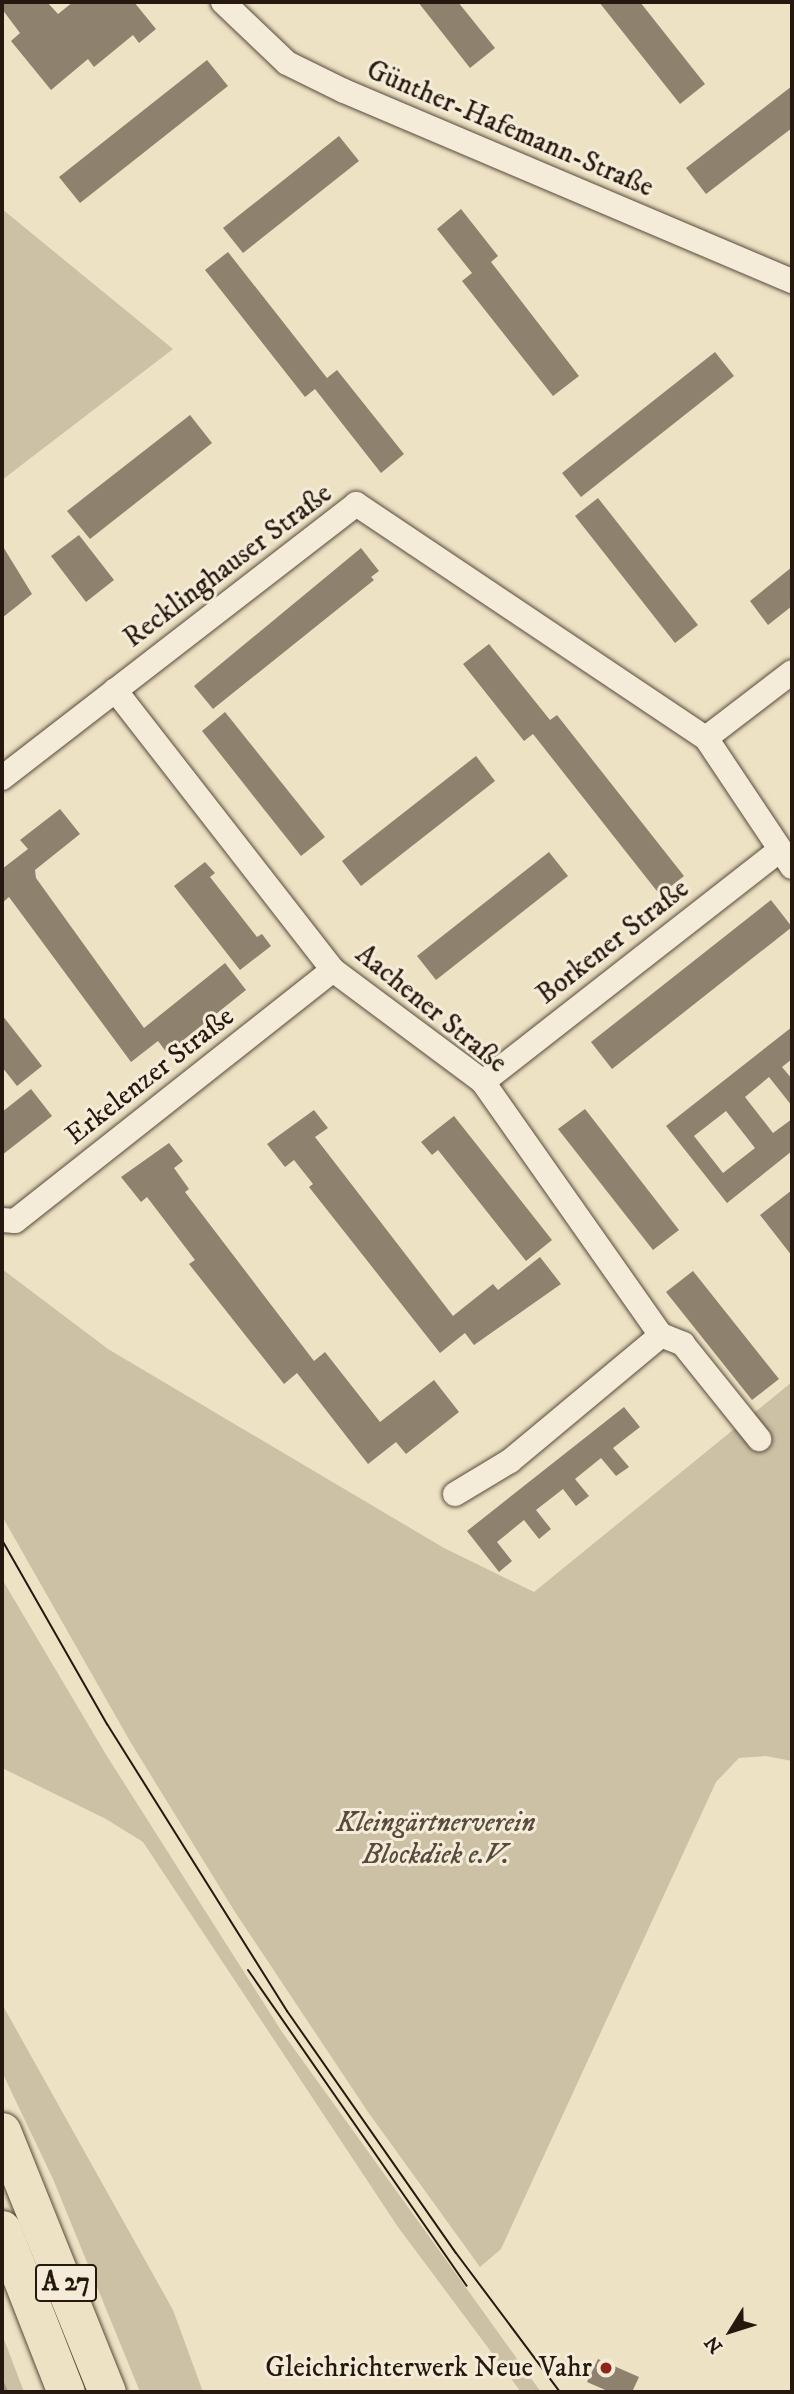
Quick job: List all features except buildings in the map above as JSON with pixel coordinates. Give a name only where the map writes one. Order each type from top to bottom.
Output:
[{"type":"highway","name":"A 27","points":[[2,2131],[107,2392]]},
{"type":"highway","name":"A 27","points":[[2,2229],[66,2392]]},
{"type":"street","name":"Günther-Hafemann-Straße","points":[[223,2],[259,40],[310,74],[792,281]]},
{"type":"street","name":"Recklinghauser Straße","points":[[2,778],[356,504],[706,738]]},
{"type":"street","points":[[786,858],[706,738],[792,672]]},
{"type":"street","name":"Aachener Straße","points":[[116,690],[333,970],[483,1082],[661,1335],[683,1345],[759,1439]]},
{"type":"street","name":"Borkener Straße","points":[[483,1082],[786,858]]},
{"type":"street","name":"Erkelenzer Straße","points":[[2,1220],[15,1220],[333,970]]},
{"type":"street","points":[[456,1494],[510,1461],[661,1335]]},
{"type":"green space","points":[[2,209],[173,349],[2,480]]},
{"type":"green space","name":"Kleingärtnerverein Blockdiek e.V.","points":[[2,1269],[108,1349],[444,1548],[534,1592],[792,1382],[792,1761],[766,1756],[739,1758],[716,1782],[501,2249],[480,2267],[368,2112],[235,1912],[131,1743],[2,1516]]},
{"type":"green space","points":[[2,1579],[105,1753],[282,2032],[541,2392],[521,2392],[398,2227],[143,1842],[106,1819],[2,1768]]},
{"type":"green space","points":[[2,2004],[173,2310],[203,2392],[140,2392],[53,2179],[2,2072]]},
{"type":"green space","points":[[2,2334],[24,2392],[2,2392]]},
{"type":"waterway","points":[[2,2385],[5,2392]]},
{"type":"tram line","points":[[2,1540],[107,1724],[287,2011],[456,2253],[560,2392]]},
{"type":"tram line","points":[[248,1970],[467,2286]]},
{"type":"place","name":"Gleichrichterwerk Neue Vahr","points":[[606,2368]]}]
